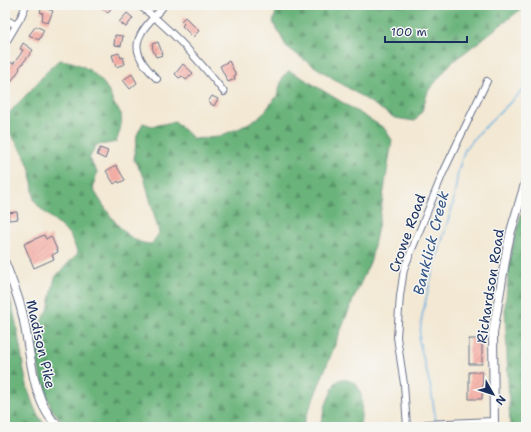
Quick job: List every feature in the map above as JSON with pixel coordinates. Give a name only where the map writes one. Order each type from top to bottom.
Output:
[{"type":"main road","name":"Richardson Road","points":[[493,424],[493,333],[507,249],[526,181]]},
{"type":"main road","name":"Madison Pike","points":[[5,263],[22,312],[40,396],[52,421],[59,427]]},
{"type":"street","points":[[5,44],[26,5]]},
{"type":"street","points":[[138,5],[168,30],[208,72],[224,92]]},
{"type":"street","points":[[157,79],[142,63],[137,49],[139,36],[162,8]]},
{"type":"street","points":[[5,19],[16,25]]},
{"type":"street","name":"Crowe Road","points":[[407,427],[404,384],[397,337],[400,296],[404,269],[443,173],[487,81]]},
{"type":"street","name":"Richardson Road","points":[[419,426],[442,424],[493,424]]},
{"type":"green space","points":[[278,5],[526,5],[526,9],[520,10],[451,63],[428,91],[422,111],[415,121],[395,118],[303,59],[286,46],[273,22]]},
{"type":"green space","points":[[59,60],[78,64],[95,74],[106,86],[120,113],[121,125],[116,142],[96,145],[89,159],[97,172],[93,189],[117,224],[133,239],[142,243],[152,244],[159,233],[144,177],[134,160],[137,135],[143,123],[152,126],[175,122],[194,139],[217,137],[240,128],[261,116],[277,96],[283,76],[289,71],[384,128],[392,140],[379,222],[371,260],[353,300],[302,427],[69,427],[51,408],[40,375],[35,346],[35,331],[48,310],[55,277],[78,253],[70,235],[39,207],[34,199],[31,172],[24,154],[10,133],[5,119]]},
{"type":"green space","points":[[526,195],[526,427],[510,427],[505,306],[511,253]]},
{"type":"green space","points":[[5,284],[15,319],[27,387],[40,419],[47,427],[5,427]]},
{"type":"green space","points":[[341,379],[353,382],[360,391],[362,409],[360,427],[320,427],[325,407],[335,383]]},
{"type":"building","points":[[97,5],[113,5],[108,13]]},
{"type":"building","points":[[42,7],[53,11],[48,23],[42,20],[43,13],[40,12]]},
{"type":"building","points":[[127,13],[133,18],[126,27],[119,22]]},
{"type":"building","points":[[185,17],[199,31],[193,37],[182,26],[184,24],[181,21]]},
{"type":"building","points":[[36,26],[44,30],[39,40],[29,35]]},
{"type":"building","points":[[115,35],[123,36],[121,46],[114,45]]},
{"type":"building","points":[[158,42],[163,55],[156,57],[152,44]]},
{"type":"building","points":[[23,43],[33,50],[5,90],[5,80],[10,73],[6,69],[11,62],[13,64],[20,55],[23,50],[20,49]]},
{"type":"building","points":[[119,53],[121,58],[123,57],[125,64],[116,67],[112,55]]},
{"type":"building","points":[[229,61],[236,75],[234,76],[235,79],[228,82],[220,66]]},
{"type":"building","points":[[183,64],[193,73],[186,80],[182,76],[179,78],[175,74]]},
{"type":"building","points":[[132,74],[137,83],[130,89],[123,80]]},
{"type":"building","points":[[212,96],[218,99],[214,106],[208,102]]},
{"type":"building","points":[[100,148],[108,151],[105,159],[97,155]]},
{"type":"building","points":[[116,165],[125,180],[119,183],[118,181],[114,184],[106,171]]},
{"type":"building","points":[[17,212],[18,219],[9,220],[8,213]]},
{"type":"building","points":[[44,235],[46,239],[51,236],[58,252],[52,255],[54,259],[34,268],[24,244]]},
{"type":"building","points":[[469,339],[482,339],[482,364],[469,364]]},
{"type":"building","points":[[469,372],[483,372],[482,399],[469,399]]},
{"type":"waterway","name":"Banklick Creek","points":[[436,422],[431,389],[419,341],[422,316],[432,274],[453,204],[458,172],[465,149],[481,131],[526,87]]}]
